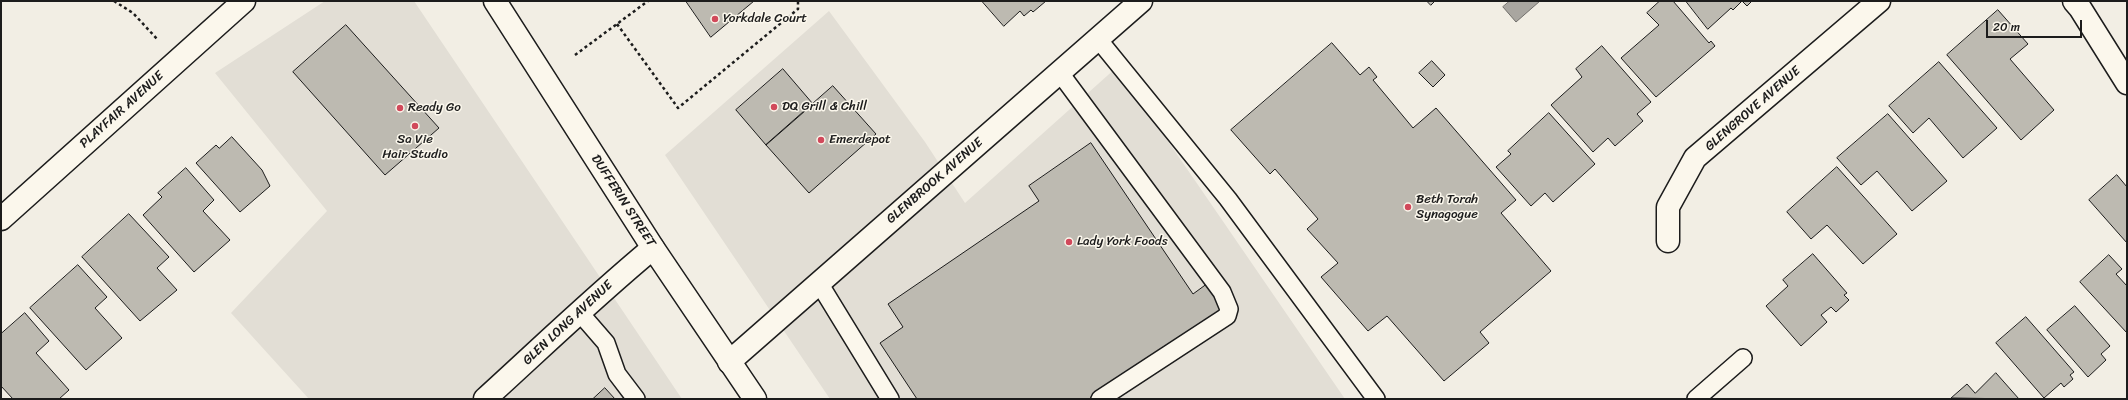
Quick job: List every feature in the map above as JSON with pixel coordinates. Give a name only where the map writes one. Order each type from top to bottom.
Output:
[{"type":"street","name":"PLAYFAIR AVENUE","points":[[1,219],[244,1]]},
{"type":"street","name":"DUFFERIN STREET","points":[[495,1],[653,248],[729,362],[756,399]]},
{"type":"street","name":"GLENBROOK AVENUE","points":[[729,362],[1141,1]]},
{"type":"street","name":"GLENGROVE AVENUE","points":[[1668,241],[1668,207],[1695,158],[1879,1]]},
{"type":"street","points":[[2074,1],[2080,8],[2127,83]]},
{"type":"street","name":"GLEN LONG AVENUE","points":[[485,399],[580,313],[598,294],[653,248]]},
{"type":"lane","points":[[1098,39],[1228,199],[1376,399]]},
{"type":"lane","points":[[1060,73],[1222,292],[1229,310],[1227,316],[1100,399]]},
{"type":"lane","points":[[819,283],[890,399]]},
{"type":"lane","points":[[580,313],[606,343],[617,374],[636,399]]},
{"type":"lane","points":[[1696,399],[1743,358]]},
{"type":"path","points":[[114,1],[133,13],[178,60]]},
{"type":"path","points":[[574,55],[648,1]]},
{"type":"path","points":[[617,24],[678,108],[798,9],[798,1]]},
{"type":"shaded area","points":[[325,1],[414,1],[682,399],[309,399],[231,313],[327,211],[215,73]]},
{"type":"shaded area","points":[[1510,1],[1540,1],[1516,22],[1503,7]]},
{"type":"shaded area","points":[[829,11],[925,142],[965,203],[1117,67],[1345,399],[830,399],[665,155]]},
{"type":"building","name":"Yorkdale Court","points":[[686,1],[754,1],[711,37]]},
{"type":"building","points":[[982,1],[1046,1],[1033,12],[1031,10],[1024,16],[1020,11],[1004,26]]},
{"type":"building","points":[[1427,1],[1435,1],[1431,5]]},
{"type":"building","points":[[1660,1],[1673,1],[1709,43],[1711,41],[1715,46],[1656,97],[1621,58],[1659,25],[1647,13]]},
{"type":"building","points":[[1686,1],[1742,1],[1733,10],[1731,8],[1708,29]]},
{"type":"building","points":[[1742,1],[1752,1],[1747,6]]},
{"type":"building","points":[[1998,10],[2028,44],[2010,59],[2054,110],[2021,140],[1947,55]]},
{"type":"building","points":[[346,25],[439,128],[385,175],[293,72]]},
{"type":"building","name":"Beth Torah Synagogue","points":[[1332,43],[1360,75],[1369,67],[1377,77],[1373,80],[1413,128],[1436,108],[1516,200],[1501,213],[1551,271],[1480,332],[1489,343],[1444,381],[1387,316],[1368,331],[1321,277],[1338,263],[1307,229],[1318,219],[1275,169],[1270,174],[1231,130]]},
{"type":"building","points":[[1602,46],[1651,102],[1637,114],[1643,121],[1615,146],[1608,138],[1593,152],[1551,105],[1582,77],[1576,69]]},
{"type":"building","points":[[1432,61],[1445,75],[1433,87],[1419,73]]},
{"type":"building","points":[[1939,62],[1997,128],[1963,158],[1929,118],[1913,133],[1889,106]]},
{"type":"building","name":"DQ Grill & Chill","points":[[783,69],[813,104],[766,145],[736,110]]},
{"type":"building","name":"Emerdepot","points":[[833,86],[876,134],[809,193],[766,145]]},
{"type":"building","points":[[1549,113],[1595,164],[1553,202],[1545,193],[1531,206],[1496,167],[1511,154],[1508,151]]},
{"type":"building","points":[[1888,114],[1947,181],[1912,211],[1877,171],[1861,185],[1837,158]]},
{"type":"building","points":[[232,137],[262,170],[270,186],[240,212],[196,163],[216,145],[219,148]]},
{"type":"building","name":"Lady York Foods","points":[[1091,143],[1193,294],[1208,283],[1227,311],[1096,399],[917,399],[880,343],[903,327],[888,304],[1039,201],[1029,186]]},
{"type":"building","points":[[1837,167],[1897,234],[1863,264],[1827,225],[1811,239],[1787,212]]},
{"type":"building","points":[[186,168],[214,200],[203,211],[230,240],[194,272],[143,215],[162,197],[158,193]]},
{"type":"building","points":[[2117,175],[2127,187],[2127,243],[2089,200]]},
{"type":"building","points":[[129,214],[169,257],[157,268],[177,290],[140,321],[82,257]]},
{"type":"building","points":[[1813,254],[1847,293],[1844,295],[1849,300],[1836,312],[1831,307],[1821,315],[1827,322],[1801,346],[1766,306],[1788,286],[1783,280]]},
{"type":"building","points":[[2109,255],[2122,269],[2116,274],[2127,286],[2127,333],[2080,282]]},
{"type":"building","points":[[78,265],[107,297],[95,308],[122,338],[86,370],[30,308]]},
{"type":"building","points":[[2075,306],[2110,346],[2101,354],[2106,360],[2088,377],[2047,330]]},
{"type":"building","points":[[25,313],[49,341],[36,353],[69,390],[59,399],[13,399],[1,386],[1,334]]},
{"type":"building","points":[[2026,317],[2074,372],[2070,375],[2073,379],[2064,387],[2061,383],[2044,398],[1996,343]]},
{"type":"building","points":[[1996,373],[2019,399],[1951,398],[1967,384],[1975,393]]},
{"type":"building","points":[[605,388],[615,399],[593,399]]},
{"type":"place","name":"Yorkdale Court","points":[[715,19]]},
{"type":"place","name":"DQ Grill & Chill","points":[[774,107]]},
{"type":"place","name":"Ready Go","points":[[400,108]]},
{"type":"place","name":"Sa Vie Hair Studio","points":[[415,126]]},
{"type":"place","name":"Emerdepot","points":[[821,140]]},
{"type":"place","name":"Beth Torah Synagogue","points":[[1408,207]]},
{"type":"place","name":"Lady York Foods","points":[[1069,242]]}]
